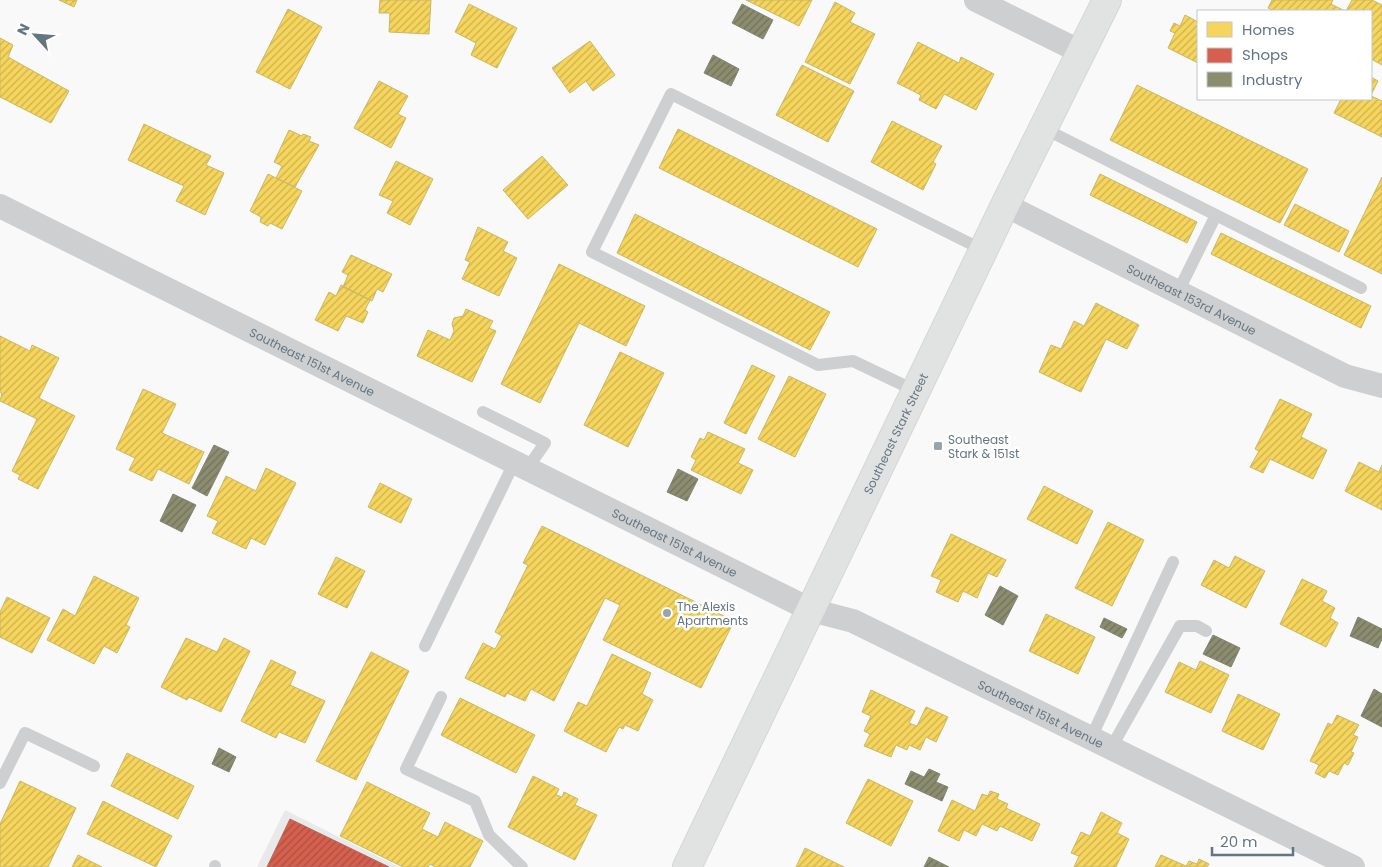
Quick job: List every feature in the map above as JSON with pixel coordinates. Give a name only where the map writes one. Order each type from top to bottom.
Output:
[{"type":"main road","name":"Southeast Stark Street","points":[[687,867],[1005,205],[1106,0]]},
{"type":"street","points":[[976,0],[1081,52]]},
{"type":"street","name":"Southeast 153rd Avenue","points":[[1005,205],[1345,376],[1382,386]]},
{"type":"street","name":"Southeast 151st Avenue","points":[[0,206],[811,610],[853,621],[1353,867]]},
{"type":"lane","points":[[916,391],[853,361],[818,365],[592,252],[671,94],[984,250]]},
{"type":"lane","points":[[1043,128],[1360,288]]},
{"type":"lane","points":[[1178,292],[1216,215]]},
{"type":"lane","points":[[425,646],[521,466],[546,443],[484,412]]},
{"type":"lane","points":[[1101,743],[1173,562]]},
{"type":"lane","points":[[1101,743],[1180,626],[1197,626],[1206,631]]},
{"type":"lane","points":[[441,697],[406,769],[475,801],[490,835],[522,867]]},
{"type":"lane","points":[[0,783],[25,733],[94,766]]},
{"type":"shaded area","points":[[285,810],[399,867],[257,867]]},
{"type":"building: Homes","points":[[59,0],[77,0],[74,7]]},
{"type":"building: Homes","points":[[380,0],[431,0],[429,34],[389,32],[390,13],[379,13]]},
{"type":"building: Homes","points":[[746,0],[812,0],[799,26]]},
{"type":"building: Homes","points":[[1272,0],[1333,0],[1331,4],[1343,10],[1272,10],[1268,8]]},
{"type":"building: Homes","points":[[1352,0],[1372,0],[1382,5],[1382,65],[1372,60],[1372,10],[1347,10]]},
{"type":"building: Homes","points":[[835,2],[855,13],[850,22],[875,34],[850,84],[805,62]]},
{"type":"building: Homes","points":[[469,4],[517,28],[497,68],[471,55],[476,43],[455,32]]},
{"type":"building: Homes","points":[[288,9],[322,27],[290,89],[256,72]]},
{"type":"building: Homes","points":[[1185,15],[1197,21],[1197,62],[1168,48],[1175,33],[1170,31],[1174,23],[1180,26]]},
{"type":"building: Homes","points":[[0,38],[13,45],[8,57],[69,91],[51,123],[0,97]]},
{"type":"building: Homes","points":[[590,41],[615,75],[593,91],[586,81],[570,93],[552,68]]},
{"type":"building: Homes","points":[[918,42],[959,63],[961,57],[994,74],[976,110],[944,94],[936,109],[919,100],[921,95],[897,83]]},
{"type":"building: Homes","points":[[802,65],[854,91],[828,142],[776,115]]},
{"type":"building: Homes","points":[[1372,78],[1378,81],[1372,93]]},
{"type":"building: Homes","points":[[379,81],[408,96],[398,114],[406,118],[391,148],[354,128]]},
{"type":"building: Homes","points":[[1137,85],[1308,169],[1280,223],[1110,140]]},
{"type":"building: Homes","points":[[1372,96],[1382,101],[1382,137],[1334,113],[1340,100],[1372,100]]},
{"type":"building: Homes","points":[[892,121],[942,146],[933,162],[936,164],[923,190],[871,162]]},
{"type":"building: Homes","points":[[144,124],[211,156],[206,165],[224,173],[205,215],[176,201],[184,186],[128,160]]},
{"type":"building: Homes","points":[[678,129],[877,229],[858,267],[659,168]]},
{"type":"building: Homes","points":[[289,130],[302,136],[303,134],[311,137],[309,141],[319,145],[295,187],[276,178],[282,166],[274,162]]},
{"type":"building: Homes","points":[[542,156],[568,185],[528,219],[503,190]]},
{"type":"building: Homes","points":[[396,161],[433,179],[410,225],[387,213],[393,201],[379,195]]},
{"type":"building: Homes","points":[[268,174],[302,191],[282,229],[270,223],[268,226],[260,222],[261,217],[250,211]]},
{"type":"building: Homes","points":[[1100,174],[1197,222],[1187,243],[1090,195]]},
{"type":"building: Homes","points":[[1382,177],[1382,274],[1344,255]]},
{"type":"building: Homes","points":[[1295,204],[1349,231],[1339,252],[1284,225]]},
{"type":"building: Homes","points":[[635,214],[830,312],[810,350],[617,253]]},
{"type":"building: Homes","points":[[478,227],[508,242],[503,251],[517,258],[499,296],[462,279],[470,262],[465,260]]},
{"type":"building: Homes","points":[[1221,233],[1371,306],[1361,328],[1211,254]]},
{"type":"building: Homes","points":[[351,255],[392,274],[383,292],[377,289],[372,301],[343,287],[348,275],[342,272]]},
{"type":"building: Homes","points":[[559,264],[645,306],[626,346],[579,323],[540,403],[501,384]]},
{"type":"building: Homes","points":[[341,285],[370,300],[365,310],[368,312],[363,323],[346,316],[338,331],[315,320],[329,292],[336,296]]},
{"type":"building: Homes","points":[[1096,303],[1139,325],[1127,349],[1106,339],[1081,392],[1039,372],[1051,345],[1061,349],[1074,321],[1084,326]]},
{"type":"building: Homes","points":[[466,309],[493,321],[489,328],[496,331],[472,382],[417,356],[428,330],[450,340],[454,331],[452,324],[454,318],[463,316]]},
{"type":"building: Homes","points":[[0,336],[30,351],[32,345],[59,358],[39,398],[75,416],[38,489],[18,479],[20,475],[12,471],[37,419],[0,401],[2,393],[0,392]]},
{"type":"building: Homes","points":[[620,352],[664,373],[628,447],[584,425]]},
{"type":"building: Homes","points":[[752,365],[775,376],[746,434],[724,423]]},
{"type":"building: Homes","points":[[789,376],[826,394],[795,457],[758,439]]},
{"type":"building: Homes","points":[[143,389],[176,404],[162,433],[204,452],[189,484],[158,469],[152,481],[129,470],[135,458],[116,449]]},
{"type":"building: Homes","points":[[1280,399],[1312,414],[1301,437],[1327,450],[1313,479],[1270,459],[1263,473],[1250,467],[1259,451],[1255,449]]},
{"type":"building: Homes","points":[[708,432],[745,449],[738,463],[753,470],[741,494],[691,470],[696,460],[691,457],[700,438],[704,440]]},
{"type":"building: Homes","points":[[1359,462],[1379,472],[1382,465],[1382,510],[1345,491]]},
{"type":"building: Homes","points":[[266,468],[296,483],[265,545],[251,538],[246,549],[212,533],[218,521],[207,516],[226,476],[256,491]]},
{"type":"building: Homes","points":[[380,483],[412,499],[401,523],[368,507]]},
{"type":"building: Homes","points":[[1044,486],[1093,511],[1077,544],[1027,519]]},
{"type":"building: Homes","points":[[1108,522],[1144,540],[1112,606],[1075,588]]},
{"type":"building: Homes","name":"The Alexis Apartments","points":[[542,526],[734,621],[701,688],[603,640],[620,605],[605,598],[554,701],[531,689],[525,701],[507,693],[505,697],[465,678],[483,643],[495,649],[502,636],[495,632],[528,565],[523,563]]},
{"type":"building: Homes","points":[[951,534],[1006,560],[997,577],[988,573],[977,598],[963,591],[958,602],[936,592],[941,580],[931,576]]},
{"type":"building: Homes","points":[[1235,556],[1265,571],[1246,608],[1201,585],[1214,560],[1229,568]]},
{"type":"building: Homes","points":[[336,557],[365,571],[347,608],[318,594]]},
{"type":"building: Homes","points":[[94,576],[139,598],[126,625],[130,627],[117,653],[104,646],[94,664],[47,640],[63,609],[75,616]]},
{"type":"building: Homes","points":[[1302,579],[1327,591],[1322,601],[1335,608],[1330,618],[1338,623],[1326,647],[1280,624]]},
{"type":"building: Homes","points":[[7,597],[50,618],[32,653],[0,637],[0,612]]},
{"type":"building: Homes","points":[[1046,614],[1095,637],[1078,674],[1029,651]]},
{"type":"building: Homes","points":[[186,638],[217,652],[224,638],[250,651],[221,712],[189,697],[187,700],[161,687]]},
{"type":"building: Homes","points":[[371,652],[409,671],[356,780],[316,761]]},
{"type":"building: Homes","points":[[612,654],[651,673],[642,694],[653,700],[638,731],[625,725],[623,729],[619,727],[606,752],[564,731],[578,702],[587,706]]},
{"type":"building: Homes","points":[[271,660],[296,672],[290,685],[325,701],[305,743],[279,732],[276,738],[241,721]]},
{"type":"building: Homes","points":[[1200,661],[1229,675],[1211,713],[1165,692],[1179,662],[1196,670]]},
{"type":"building: Homes","points":[[871,690],[915,711],[909,723],[917,726],[926,707],[948,717],[936,742],[926,737],[920,750],[909,745],[907,750],[896,745],[891,757],[864,746],[870,734],[864,731],[871,716],[862,712]]},
{"type":"building: Homes","points":[[1238,694],[1280,714],[1263,750],[1222,731]]},
{"type":"building: Homes","points":[[460,698],[535,735],[516,773],[441,735]]},
{"type":"building: Homes","points":[[1337,715],[1359,725],[1353,735],[1358,737],[1351,752],[1354,753],[1348,765],[1344,763],[1338,775],[1329,771],[1325,778],[1315,773],[1319,765],[1310,761],[1328,723],[1332,725]]},
{"type":"building: Homes","points":[[127,753],[194,786],[178,819],[111,786]]},
{"type":"building: Homes","points":[[533,776],[559,789],[556,795],[562,797],[564,792],[578,799],[575,805],[597,815],[575,860],[508,827]]},
{"type":"building: Homes","points":[[868,779],[913,801],[891,846],[846,823]]},
{"type":"building: Homes","points":[[20,781],[76,808],[48,867],[0,867],[0,824]]},
{"type":"building: Homes","points":[[367,782],[430,813],[422,829],[438,837],[445,822],[483,841],[470,867],[435,867],[430,864],[428,867],[403,867],[340,836]]},
{"type":"building: Homes","points":[[990,791],[999,794],[997,799],[1008,804],[1006,808],[1040,824],[1032,841],[1000,826],[997,831],[982,824],[976,836],[964,830],[959,841],[938,831],[952,800],[975,811],[982,794],[988,796]]},
{"type":"building: Homes","points":[[103,801],[172,836],[156,867],[87,834]]},
{"type":"building: Homes","points":[[1101,812],[1122,823],[1117,833],[1129,839],[1116,867],[1074,867],[1079,856],[1071,853],[1081,832],[1090,836]]},
{"type":"building: Homes","points":[[805,848],[844,867],[796,867]]},
{"type":"building: Homes","points":[[78,855],[102,867],[72,867]]},
{"type":"building: Homes","points":[[1161,855],[1186,866],[1189,861],[1197,864],[1199,859],[1209,864],[1207,867],[1155,867]]},
{"type":"building: Shops","points":[[290,819],[389,867],[267,867]]},
{"type":"building: Industry","points":[[742,4],[773,20],[763,39],[732,23]]},
{"type":"building: Industry","points":[[713,55],[739,69],[731,86],[704,73]]},
{"type":"building: Industry","points":[[214,445],[229,452],[207,496],[192,488]]},
{"type":"building: Industry","points":[[678,469],[698,479],[687,501],[667,492]]},
{"type":"building: Industry","points":[[173,494],[196,505],[182,532],[160,521]]},
{"type":"building: Industry","points":[[1000,586],[1018,596],[1003,625],[985,615]]},
{"type":"building: Industry","points":[[1358,617],[1382,629],[1382,639],[1378,648],[1350,636]]},
{"type":"building: Industry","points":[[1104,618],[1127,629],[1122,638],[1100,627]]},
{"type":"building: Industry","points":[[1213,635],[1240,648],[1231,667],[1203,654]]},
{"type":"building: Industry","points":[[1374,689],[1382,694],[1382,727],[1361,716]]},
{"type":"building: Industry","points":[[219,748],[236,757],[229,772],[212,764]]},
{"type":"building: Industry","points":[[929,769],[940,774],[936,782],[948,787],[942,801],[905,784],[911,771],[924,777]]},
{"type":"building: Industry","points":[[929,857],[949,867],[924,867]]},
{"type":"place","name":"Southeast Stark & 151st","points":[[938,446]]},
{"type":"place","name":"The Alexis Apartments","points":[[667,613]]}]
